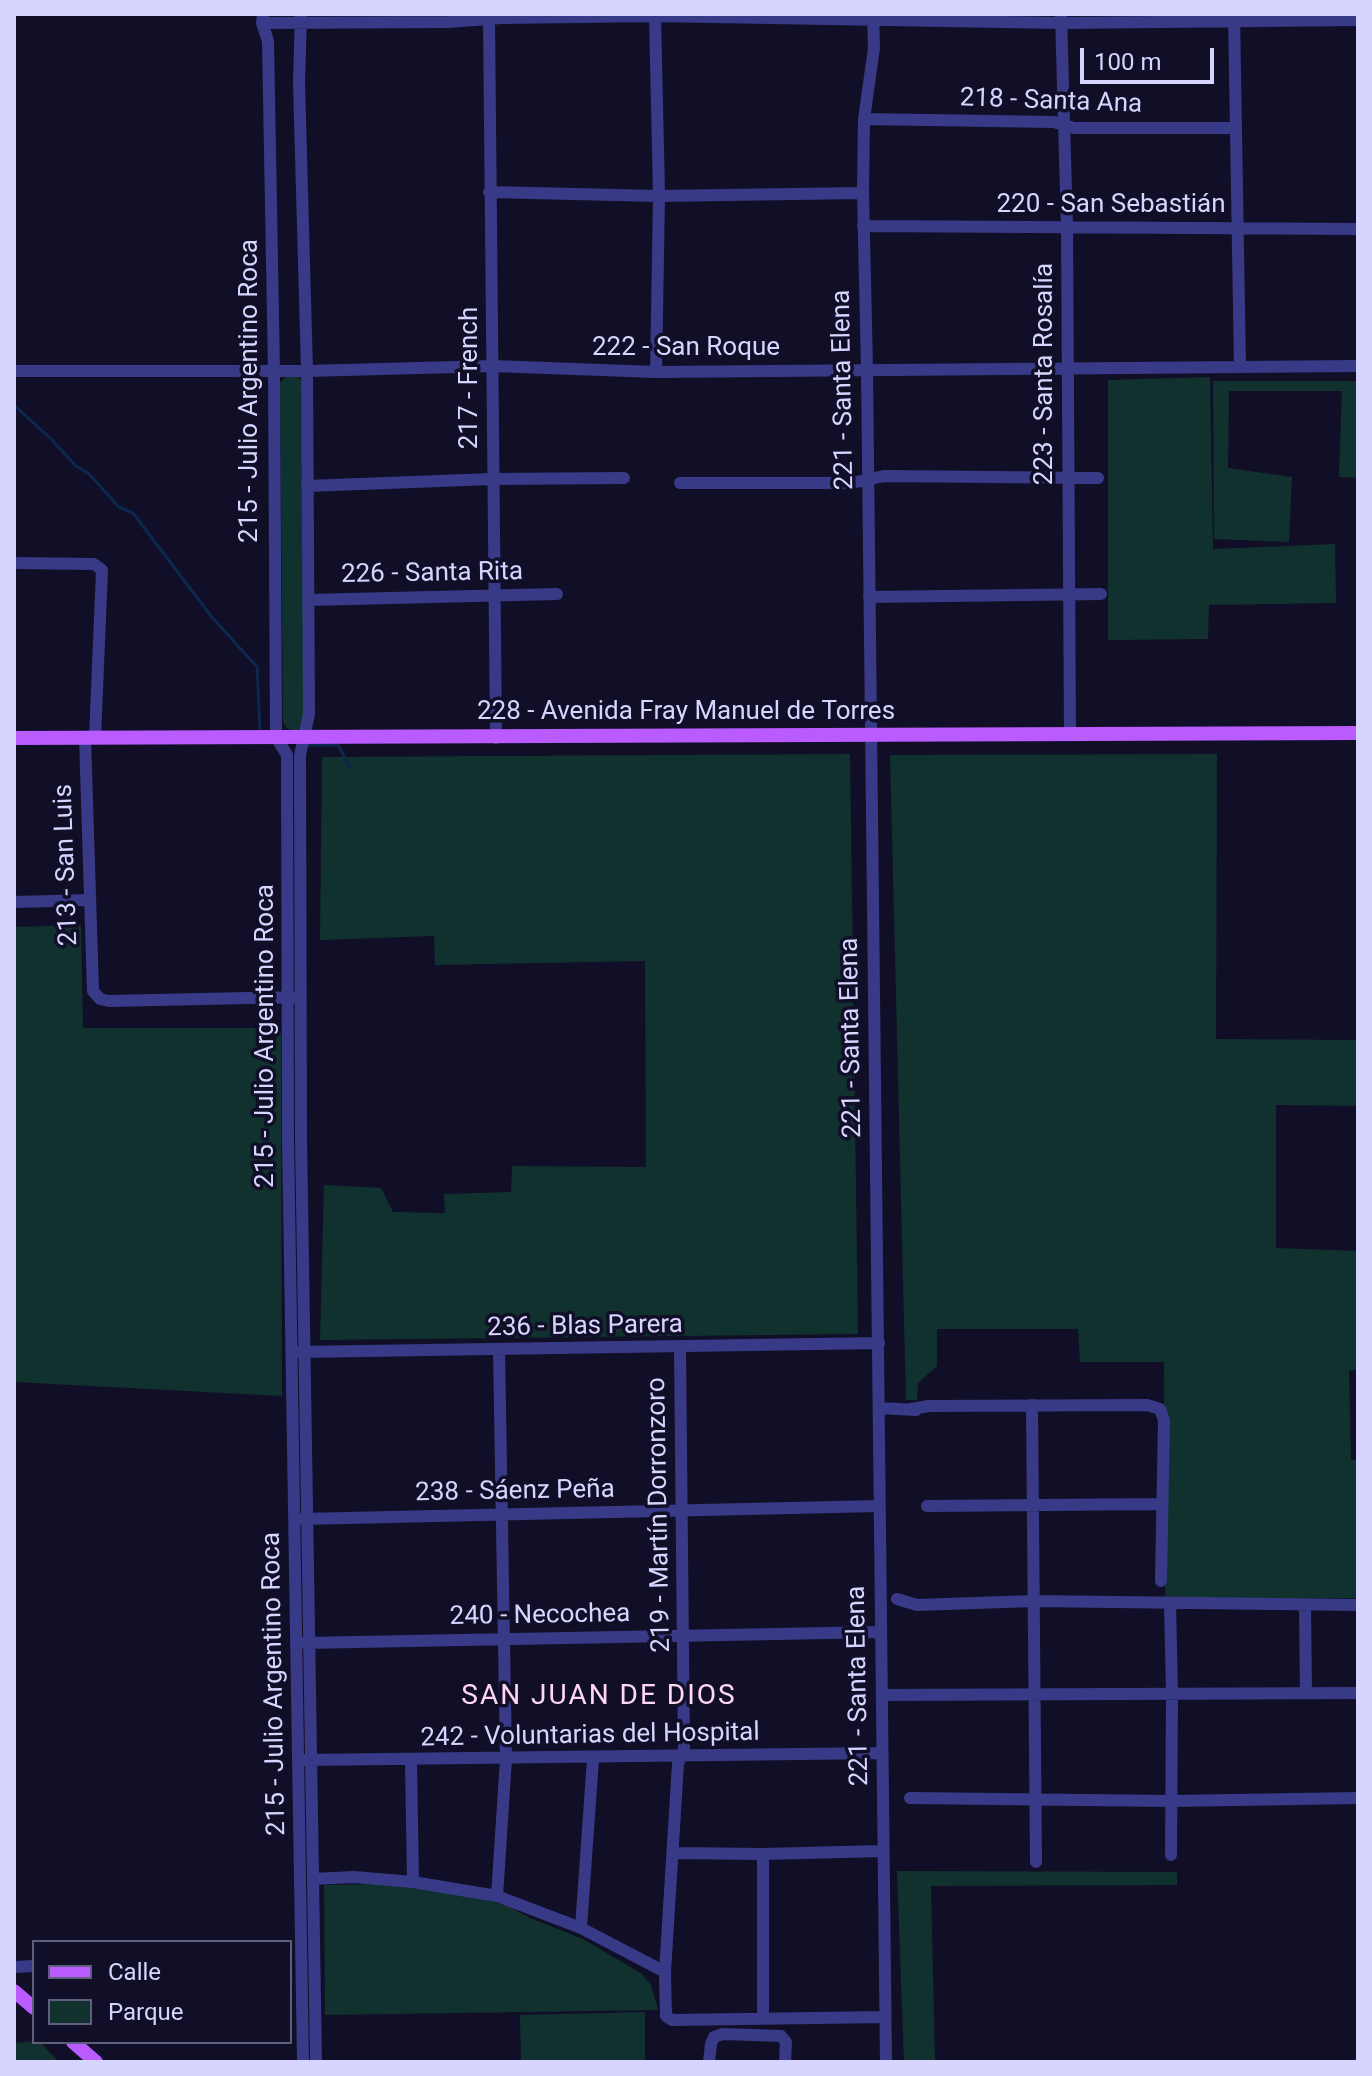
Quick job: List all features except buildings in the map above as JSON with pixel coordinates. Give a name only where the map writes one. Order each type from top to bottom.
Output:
[{"type":"main road","name":"228 - Avenida Fray Manuel de Torres","points":[[14,738],[1358,733]]},
{"type":"main road","points":[[14,1991],[32,2006]]},
{"type":"main road","points":[[75,2044],[96,2062]]},
{"type":"street","points":[[655,16],[659,196],[656,372]]},
{"type":"street","points":[[262,18],[448,22],[497,17],[655,16],[1358,20]]},
{"type":"street","name":"217 - French","points":[[496,738],[489,192],[497,17]]},
{"type":"street","name":"221 - Santa Elena","points":[[873,17],[874,48],[864,119],[863,226],[886,2062]]},
{"type":"street","points":[[1234,17],[1240,367]]},
{"type":"street","name":"215 - Julio Argentino Roca","points":[[262,18],[268,41],[276,737],[287,755],[288,998],[305,1760],[303,2062]]},
{"type":"street","name":"223 - Santa Rosalía","points":[[1061,18],[1067,228],[1070,734]]},
{"type":"street","name":"215 - Julio Argentino Roca","points":[[298,1352],[302,997],[300,755],[309,714],[307,371],[299,98],[301,19]]},
{"type":"street","name":"218 - Santa Ana","points":[[864,119],[1054,122],[1074,128],[1236,128]]},
{"type":"street","points":[[489,192],[659,196],[863,193]]},
{"type":"street","name":"220 - San Sebastián","points":[[863,226],[1358,229]]},
{"type":"street","name":"222 - San Roque","points":[[14,371],[307,371],[493,366],[656,372],[1358,366]]},
{"type":"street","points":[[680,483],[852,483],[884,476],[1098,478]]},
{"type":"street","points":[[307,486],[624,478]]},
{"type":"street","name":"213 - San Luis","points":[[14,563],[94,564],[102,570],[90,738],[89,900],[93,991],[100,999],[109,1001],[288,998]]},
{"type":"street","name":"226 - Santa Rita","points":[[308,600],[557,594]]},
{"type":"street","points":[[869,597],[1101,594]]},
{"type":"street","points":[[14,902],[89,900]]},
{"type":"street","points":[[288,998],[302,997]]},
{"type":"street","name":"236 - Blas Parera","points":[[298,1352],[879,1343]]},
{"type":"street","name":"219 - Martín Dorronzoro","points":[[680,1348],[684,1750],[665,1972],[666,2016],[672,2020],[763,2018]]},
{"type":"street","points":[[497,1896],[506,1759],[499,1350]]},
{"type":"street","points":[[879,1408],[941,1414],[1032,1409],[1155,1413],[1164,1420],[1161,1581]]},
{"type":"street","points":[[1032,1409],[1036,1862]]},
{"type":"street","points":[[927,1506],[1161,1504]]},
{"type":"street","name":"238 - Sáenz Peña","points":[[301,1519],[879,1506]]},
{"type":"street","points":[[881,1599],[897,1599],[917,1605],[1034,1598],[1358,1605]]},
{"type":"street","points":[[1170,1603],[1171,1855]]},
{"type":"street","points":[[1305,1606],[1306,1693]]},
{"type":"street","name":"240 - Necochea","points":[[303,1643],[881,1632]]},
{"type":"street","points":[[882,1695],[1358,1693]]},
{"type":"street","name":"242 - Voluntarias del Hospital","points":[[305,1760],[593,1759],[882,1753]]},
{"type":"street","points":[[581,1928],[593,1759]]},
{"type":"street","name":"215 - Julio Argentino Roca","points":[[305,1760],[313,1879],[302,1966],[316,2062]]},
{"type":"street","points":[[411,1760],[413,1882]]},
{"type":"street","points":[[910,1798],[1171,1801],[1358,1798]]},
{"type":"street","points":[[674,1853],[883,1851]]},
{"type":"street","points":[[763,1854],[763,2018],[885,2017]]},
{"type":"street","points":[[313,1879],[354,1877],[413,1882],[497,1896],[581,1928],[665,1972]]},
{"type":"street","points":[[709,2062],[714,2037],[723,2034],[781,2036],[786,2042],[785,2062]]},
{"type":"green space","points":[[286,376],[297,376],[301,380],[306,717],[300,729],[293,731],[283,722],[280,383]]},
{"type":"green space","points":[[1210,377],[1213,549],[1335,544],[1336,603],[1209,605],[1208,639],[1108,640],[1108,380]]},
{"type":"green space","points":[[1213,381],[1358,381],[1358,478],[1339,477],[1342,391],[1229,391],[1228,468],[1292,477],[1289,542],[1214,539]]},
{"type":"green space","points":[[850,754],[858,1334],[320,1340],[324,1185],[381,1188],[393,1212],[445,1213],[444,1194],[511,1192],[512,1166],[646,1167],[645,961],[435,965],[434,936],[320,940],[322,757]]},
{"type":"green space","points":[[1217,754],[1216,1039],[1358,1040],[1358,1106],[1276,1105],[1276,1248],[1358,1251],[1358,1370],[1349,1370],[1351,1460],[1358,1460],[1358,1598],[1165,1599],[1164,1362],[1080,1362],[1078,1329],[937,1329],[937,1366],[918,1383],[917,1400],[906,1400],[890,755]]},
{"type":"green space","points":[[81,925],[83,1028],[281,1028],[282,1396],[14,1382],[14,927]]},
{"type":"green space","points":[[897,1871],[1177,1872],[1177,1885],[931,1886],[935,2062],[904,2062]]},
{"type":"green space","points":[[385,1884],[474,1896],[508,1906],[583,1939],[642,1974],[651,1985],[658,2010],[325,2015],[324,1885]]},
{"type":"green space","points":[[645,2012],[645,2062],[521,2062],[520,2015]]},
{"type":"green space","points":[[32,2041],[32,2044],[42,2044],[59,2062],[14,2062],[14,2043]]},
{"type":"waterway","points":[[14,405],[76,466],[89,474],[119,507],[133,513],[211,616],[257,667],[260,730]]},
{"type":"waterway","points":[[308,745],[338,745],[351,769]]},
{"type":"district","name":"SAN JUAN DE DIOS","points":[[599,1697]]}]
